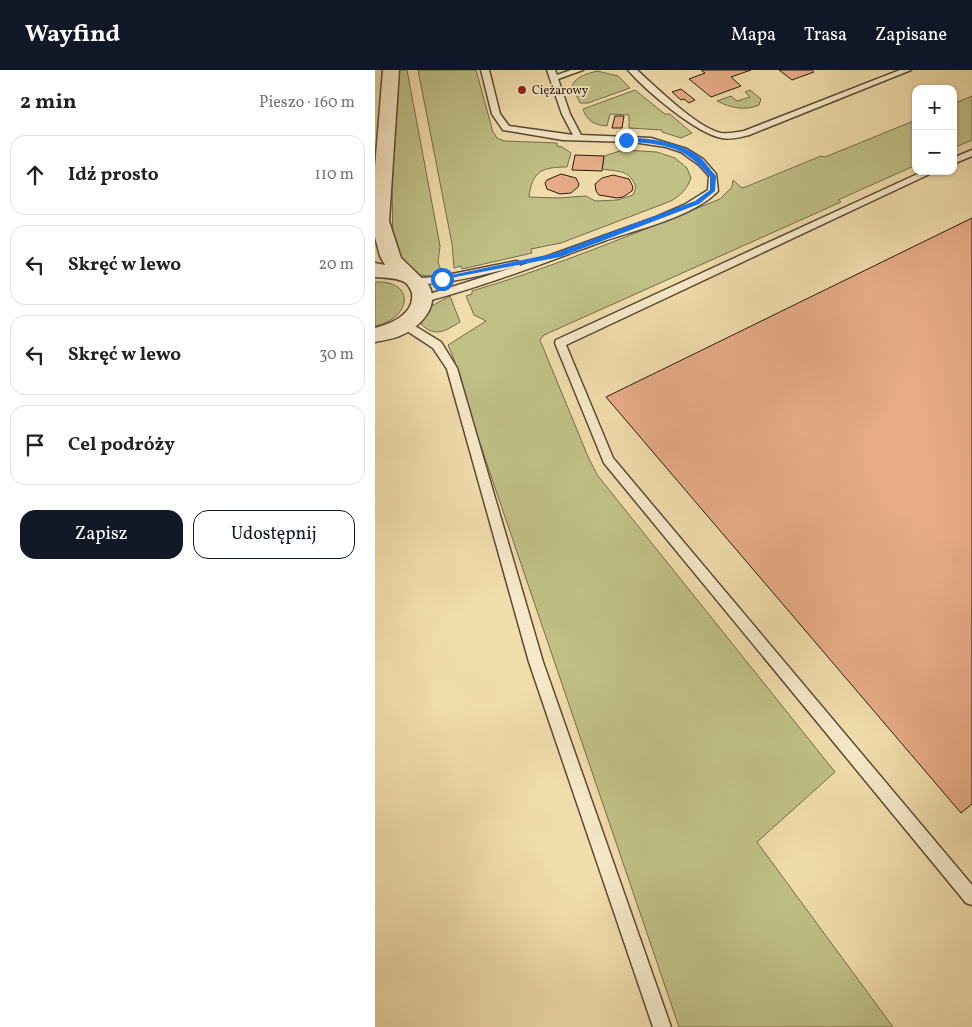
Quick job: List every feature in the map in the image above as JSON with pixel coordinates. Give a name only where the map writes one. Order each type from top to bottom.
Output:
[{"type":"street","points":[[375,335],[393,330],[405,324],[414,316],[415,284],[389,257],[385,234],[377,226],[391,70]]},
{"type":"street","points":[[375,270],[391,270],[415,284]]},
{"type":"lane","points":[[415,284],[487,282],[697,203],[713,191],[713,176],[699,159],[679,148],[659,143],[525,133],[506,128],[496,114],[485,70]]},
{"type":"lane","points":[[578,137],[566,114],[552,74],[579,70]]},
{"type":"lane","points":[[632,70],[673,105],[709,132],[722,136],[746,133],[907,70]]},
{"type":"lane","points":[[957,159],[972,153]]},
{"type":"lane","points":[[922,175],[560,343],[608,460],[972,897]]},
{"type":"lane","points":[[415,284],[558,255]]},
{"type":"lane","points":[[405,324],[437,345],[452,368],[536,662],[662,1027]]},
{"type":"green space","points":[[399,70],[407,70],[440,246],[438,262],[443,276],[414,274],[402,267],[393,246],[392,190]]},
{"type":"green space","points":[[418,70],[476,70],[493,132],[497,138],[504,141],[557,143],[557,146],[571,153],[567,167],[551,168],[540,172],[536,176],[530,188],[529,197],[558,198],[586,196],[595,201],[617,200],[633,195],[636,187],[627,174],[602,169],[604,156],[623,150],[657,152],[675,158],[687,168],[691,178],[683,191],[671,201],[561,243],[531,249],[532,253],[462,269],[461,266],[454,268],[452,244]]},
{"type":"green space","points":[[597,71],[618,76],[630,88],[588,103],[580,103],[572,86],[579,78]]},
{"type":"green space","points":[[635,90],[665,114],[670,114],[692,133],[681,138],[662,132],[662,130],[629,128],[629,115],[610,114],[607,126],[602,125],[592,122],[583,109]]},
{"type":"green space","points":[[750,90],[761,99],[759,105],[738,108],[717,101],[731,96],[737,101],[750,97],[745,92]]},
{"type":"green space","points":[[972,96],[972,140],[957,146],[957,130],[957,102]]},
{"type":"green space","points":[[912,122],[912,167],[838,200],[841,202],[544,335],[540,340],[589,459],[598,476],[835,772],[757,842],[893,1027],[679,1027],[448,345],[486,321],[474,315],[466,296],[472,294],[472,291],[566,260],[720,199],[732,187],[733,180],[742,188],[821,156],[825,157]]},
{"type":"green space","points":[[375,282],[389,283],[398,287],[403,293],[404,301],[402,308],[396,316],[387,322],[375,326]]},
{"type":"green space","points":[[450,296],[460,322],[440,332],[431,331],[421,324],[428,308]]},
{"type":"building","points":[[701,70],[751,70],[731,77],[741,86],[711,97],[689,79],[705,73]]},
{"type":"building","points":[[779,70],[812,70],[814,72],[792,80]]},
{"type":"building","points":[[681,89],[695,100],[689,103],[684,99],[681,100],[672,92]]},
{"type":"building","points":[[615,116],[624,116],[622,128],[612,128]]},
{"type":"building","points":[[575,155],[604,156],[602,171],[572,170]]},
{"type":"building","points":[[561,174],[576,178],[579,184],[578,187],[571,193],[560,194],[547,189],[545,183],[547,180]]},
{"type":"building","points":[[613,175],[629,179],[633,187],[632,191],[623,197],[617,198],[599,195],[595,184],[602,178]]},
{"type":"building","points":[[972,218],[972,804],[961,813],[606,397]]},
{"type":"place","name":"Ciężarowy","points":[[522,90]]},
{"type":"route","points":[[442,279],[558,255],[697,203],[713,191],[713,176],[699,159],[679,148],[659,143],[626,140]]}]
